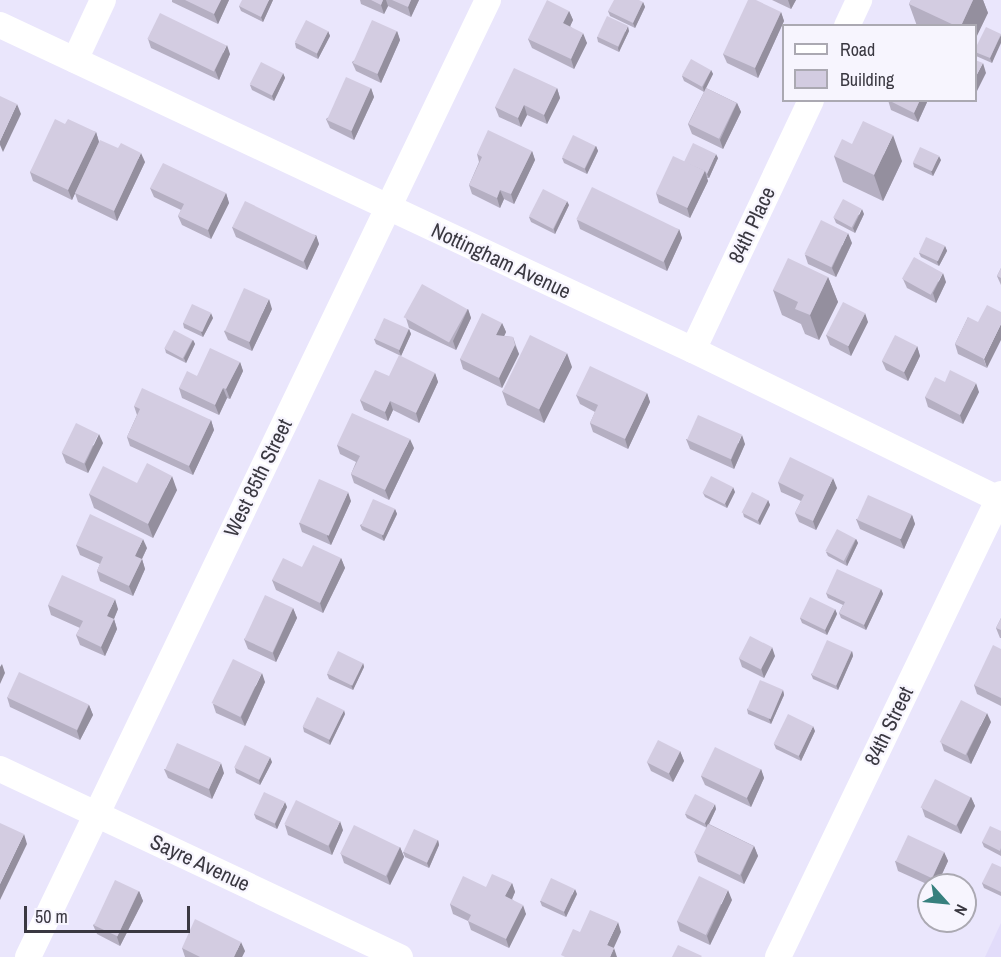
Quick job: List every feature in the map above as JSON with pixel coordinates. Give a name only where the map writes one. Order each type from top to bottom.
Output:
[{"type":"street","points":[[75,60],[104,0]]},
{"type":"street","name":"West 85th Street","points":[[28,957],[488,0]]},
{"type":"street","points":[[848,24],[859,0]]},
{"type":"street","name":"Nottingham Avenue","points":[[0,25],[693,350],[1000,498]]},
{"type":"street","name":"84th Place","points":[[693,350],[810,102]]},
{"type":"street","name":"84th Street","points":[[778,957],[1000,498]]},
{"type":"street","name":"Sayre Avenue","points":[[0,769],[399,957]]},
{"type":"shaded area","points":[[1001,923],[1001,957],[985,957]]},
{"type":"building","points":[[185,0],[221,0],[214,14]]},
{"type":"building","points":[[242,0],[269,0],[261,17],[239,6]]},
{"type":"building","points":[[371,0],[383,0],[381,5]]},
{"type":"building","points":[[392,0],[411,0],[408,7]]},
{"type":"building","points":[[547,0],[569,11],[563,23],[583,33],[571,59],[528,39]]},
{"type":"building","points":[[614,0],[643,2],[633,23],[608,11]]},
{"type":"building","points":[[748,0],[756,0],[781,12],[755,68],[723,54]]},
{"type":"building","points":[[911,0],[973,0],[962,24],[952,24],[909,4]]},
{"type":"building","points":[[160,13],[227,45],[214,72],[147,39]]},
{"type":"building","points":[[607,16],[628,26],[618,47],[597,37]]},
{"type":"building","points":[[306,20],[328,31],[317,54],[295,42]]},
{"type":"building","points":[[372,20],[397,31],[378,74],[353,63]]},
{"type":"building","points":[[986,27],[1001,34],[990,58],[977,53],[977,45]]},
{"type":"building","points":[[691,59],[711,70],[702,87],[682,76]]},
{"type":"building","points":[[977,61],[983,63],[977,74]]},
{"type":"building","points":[[261,62],[283,73],[272,96],[250,84]]},
{"type":"building","points":[[514,68],[557,88],[544,115],[524,105],[518,118],[495,107]]},
{"type":"building","points":[[346,77],[371,88],[352,131],[327,120]]},
{"type":"building","points":[[706,88],[737,103],[719,139],[688,124]]},
{"type":"building","points":[[0,96],[17,104],[0,141]]},
{"type":"building","points":[[892,102],[919,102],[914,113]]},
{"type":"building","points":[[55,119],[65,124],[68,119],[96,132],[68,190],[30,172]]},
{"type":"building","points":[[863,121],[893,135],[874,175],[834,156],[842,139],[852,144]]},
{"type":"building","points":[[488,130],[532,151],[511,194],[500,190],[497,198],[469,185],[482,157],[477,154]]},
{"type":"building","points":[[573,135],[595,146],[585,168],[562,157]]},
{"type":"building","points":[[100,140],[118,148],[121,143],[141,153],[114,211],[75,193]]},
{"type":"building","points":[[693,143],[716,154],[707,174],[684,162]]},
{"type":"building","points":[[920,147],[939,156],[932,171],[913,162]]},
{"type":"building","points":[[673,156],[705,171],[687,208],[656,193]]},
{"type":"building","points":[[163,163],[226,193],[208,230],[178,216],[184,204],[150,188]]},
{"type":"building","points":[[592,187],[679,230],[663,262],[576,219]]},
{"type":"building","points":[[543,189],[567,201],[553,229],[529,217]]},
{"type":"building","points":[[843,199],[862,209],[852,227],[833,218]]},
{"type":"building","points":[[245,201],[316,236],[303,262],[232,227]]},
{"type":"building","points":[[821,220],[848,233],[831,267],[804,254]]},
{"type":"building","points":[[926,237],[945,246],[938,261],[919,252]]},
{"type":"building","points":[[914,257],[943,273],[931,295],[902,279]]},
{"type":"building","points":[[788,258],[828,277],[810,315],[795,309],[798,302],[773,290]]},
{"type":"building","points":[[422,284],[467,309],[449,342],[404,317]]},
{"type":"building","points":[[244,288],[269,299],[250,342],[225,331]]},
{"type":"building","points":[[843,302],[865,313],[848,346],[826,335]]},
{"type":"building","points":[[192,304],[211,313],[202,332],[183,323]]},
{"type":"building","points":[[987,305],[1001,312],[1001,324],[984,359],[955,344],[968,317],[978,322]]},
{"type":"building","points":[[482,313],[502,323],[496,335],[513,337],[515,345],[499,378],[460,359]]},
{"type":"building","points":[[384,318],[409,329],[399,350],[375,339]]},
{"type":"building","points":[[174,330],[193,340],[183,358],[164,349]]},
{"type":"building","points":[[530,335],[567,353],[539,410],[502,392]]},
{"type":"building","points":[[895,335],[917,346],[904,372],[882,361]]},
{"type":"building","points":[[210,348],[240,362],[215,405],[179,388],[187,371],[197,376]]},
{"type":"building","points":[[399,355],[435,373],[416,413],[390,401],[385,412],[360,400],[375,370],[389,376]]},
{"type":"building","points":[[590,366],[647,393],[625,439],[590,423],[598,405],[576,395]]},
{"type":"building","points":[[950,370],[976,383],[960,415],[925,397],[935,377],[945,382]]},
{"type":"building","points":[[142,388],[211,420],[189,466],[127,437],[140,409],[134,406]]},
{"type":"building","points":[[352,413],[410,439],[385,490],[351,474],[360,456],[337,445]]},
{"type":"building","points":[[698,415],[742,435],[731,459],[687,440]]},
{"type":"building","points":[[76,423],[98,434],[84,464],[62,453]]},
{"type":"building","points":[[790,457],[833,478],[813,521],[795,513],[804,495],[778,482]]},
{"type":"building","points":[[147,463],[172,476],[148,524],[89,494],[103,466],[137,483]]},
{"type":"building","points":[[711,476],[733,487],[725,504],[702,493]]},
{"type":"building","points":[[319,479],[348,492],[329,536],[299,523]]},
{"type":"building","points":[[752,492],[768,500],[758,521],[742,512]]},
{"type":"building","points":[[868,495],[912,515],[901,539],[857,520]]},
{"type":"building","points":[[373,499],[395,509],[383,535],[361,525]]},
{"type":"building","points":[[90,514],[143,539],[135,556],[142,559],[129,586],[97,571],[103,557],[76,545]]},
{"type":"building","points":[[837,529],[856,539],[844,561],[825,551]]},
{"type":"building","points":[[313,545],[341,558],[320,603],[272,580],[283,558],[302,567]]},
{"type":"building","points":[[837,569],[881,589],[864,625],[839,613],[845,602],[826,593]]},
{"type":"building","points":[[62,575],[115,599],[107,616],[114,619],[101,647],[76,635],[83,621],[48,605]]},
{"type":"building","points":[[265,595],[293,608],[272,653],[244,639]]},
{"type":"building","points":[[810,597],[835,609],[825,630],[800,618]]},
{"type":"building","points":[[1001,618],[1001,630],[996,628]]},
{"type":"building","points":[[750,636],[772,647],[761,670],[739,658]]},
{"type":"building","points":[[827,640],[852,651],[836,686],[812,675]]},
{"type":"building","points":[[993,645],[1001,649],[1001,698],[974,685]]},
{"type":"building","points":[[338,651],[363,663],[352,686],[327,673]]},
{"type":"building","points":[[233,659],[262,673],[240,717],[212,703]]},
{"type":"building","points":[[19,672],[89,705],[77,730],[7,697]]},
{"type":"building","points":[[760,680],[783,690],[771,719],[747,709]]},
{"type":"building","points":[[317,697],[344,710],[329,740],[303,727]]},
{"type":"building","points":[[961,700],[987,713],[966,755],[940,742]]},
{"type":"building","points":[[788,714],[813,726],[799,756],[774,744]]},
{"type":"building","points":[[658,740],[680,751],[669,774],[647,762]]},
{"type":"building","points":[[177,743],[221,763],[209,789],[165,769]]},
{"type":"building","points":[[245,745],[270,757],[259,780],[234,767]]},
{"type":"building","points":[[715,747],[761,769],[747,798],[701,776]]},
{"type":"building","points":[[935,779],[971,797],[956,826],[920,808]]},
{"type":"building","points":[[264,792],[285,802],[275,823],[254,814]]},
{"type":"building","points":[[695,794],[715,804],[705,824],[685,814]]},
{"type":"building","points":[[296,800],[340,821],[328,846],[284,824]]},
{"type":"building","points":[[0,823],[24,834],[0,884]]},
{"type":"building","points":[[708,824],[754,846],[740,875],[694,853]]},
{"type":"building","points":[[354,825],[400,847],[386,876],[340,854]]},
{"type":"building","points":[[990,826],[1001,831],[1000,851],[982,842]]},
{"type":"building","points":[[414,829],[438,840],[427,863],[403,852]]},
{"type":"building","points":[[908,835],[944,852],[934,873],[921,873],[896,861]]},
{"type":"building","points":[[992,863],[1001,867],[1001,892],[982,883]]},
{"type":"building","points":[[492,874],[512,883],[505,896],[523,905],[506,939],[468,921],[471,915],[450,904],[463,876],[486,887]]},
{"type":"building","points":[[699,876],[728,890],[706,935],[677,921]]},
{"type":"building","points":[[551,878],[575,889],[564,912],[540,901]]},
{"type":"building","points":[[115,880],[139,891],[117,936],[94,925]]},
{"type":"building","points":[[590,910],[618,922],[607,945],[614,948],[610,957],[565,957],[561,955],[573,929],[580,932]]},
{"type":"building","points":[[195,919],[241,942],[234,957],[200,957],[182,948]]},
{"type":"building","points":[[678,945],[702,956],[672,957]]}]
